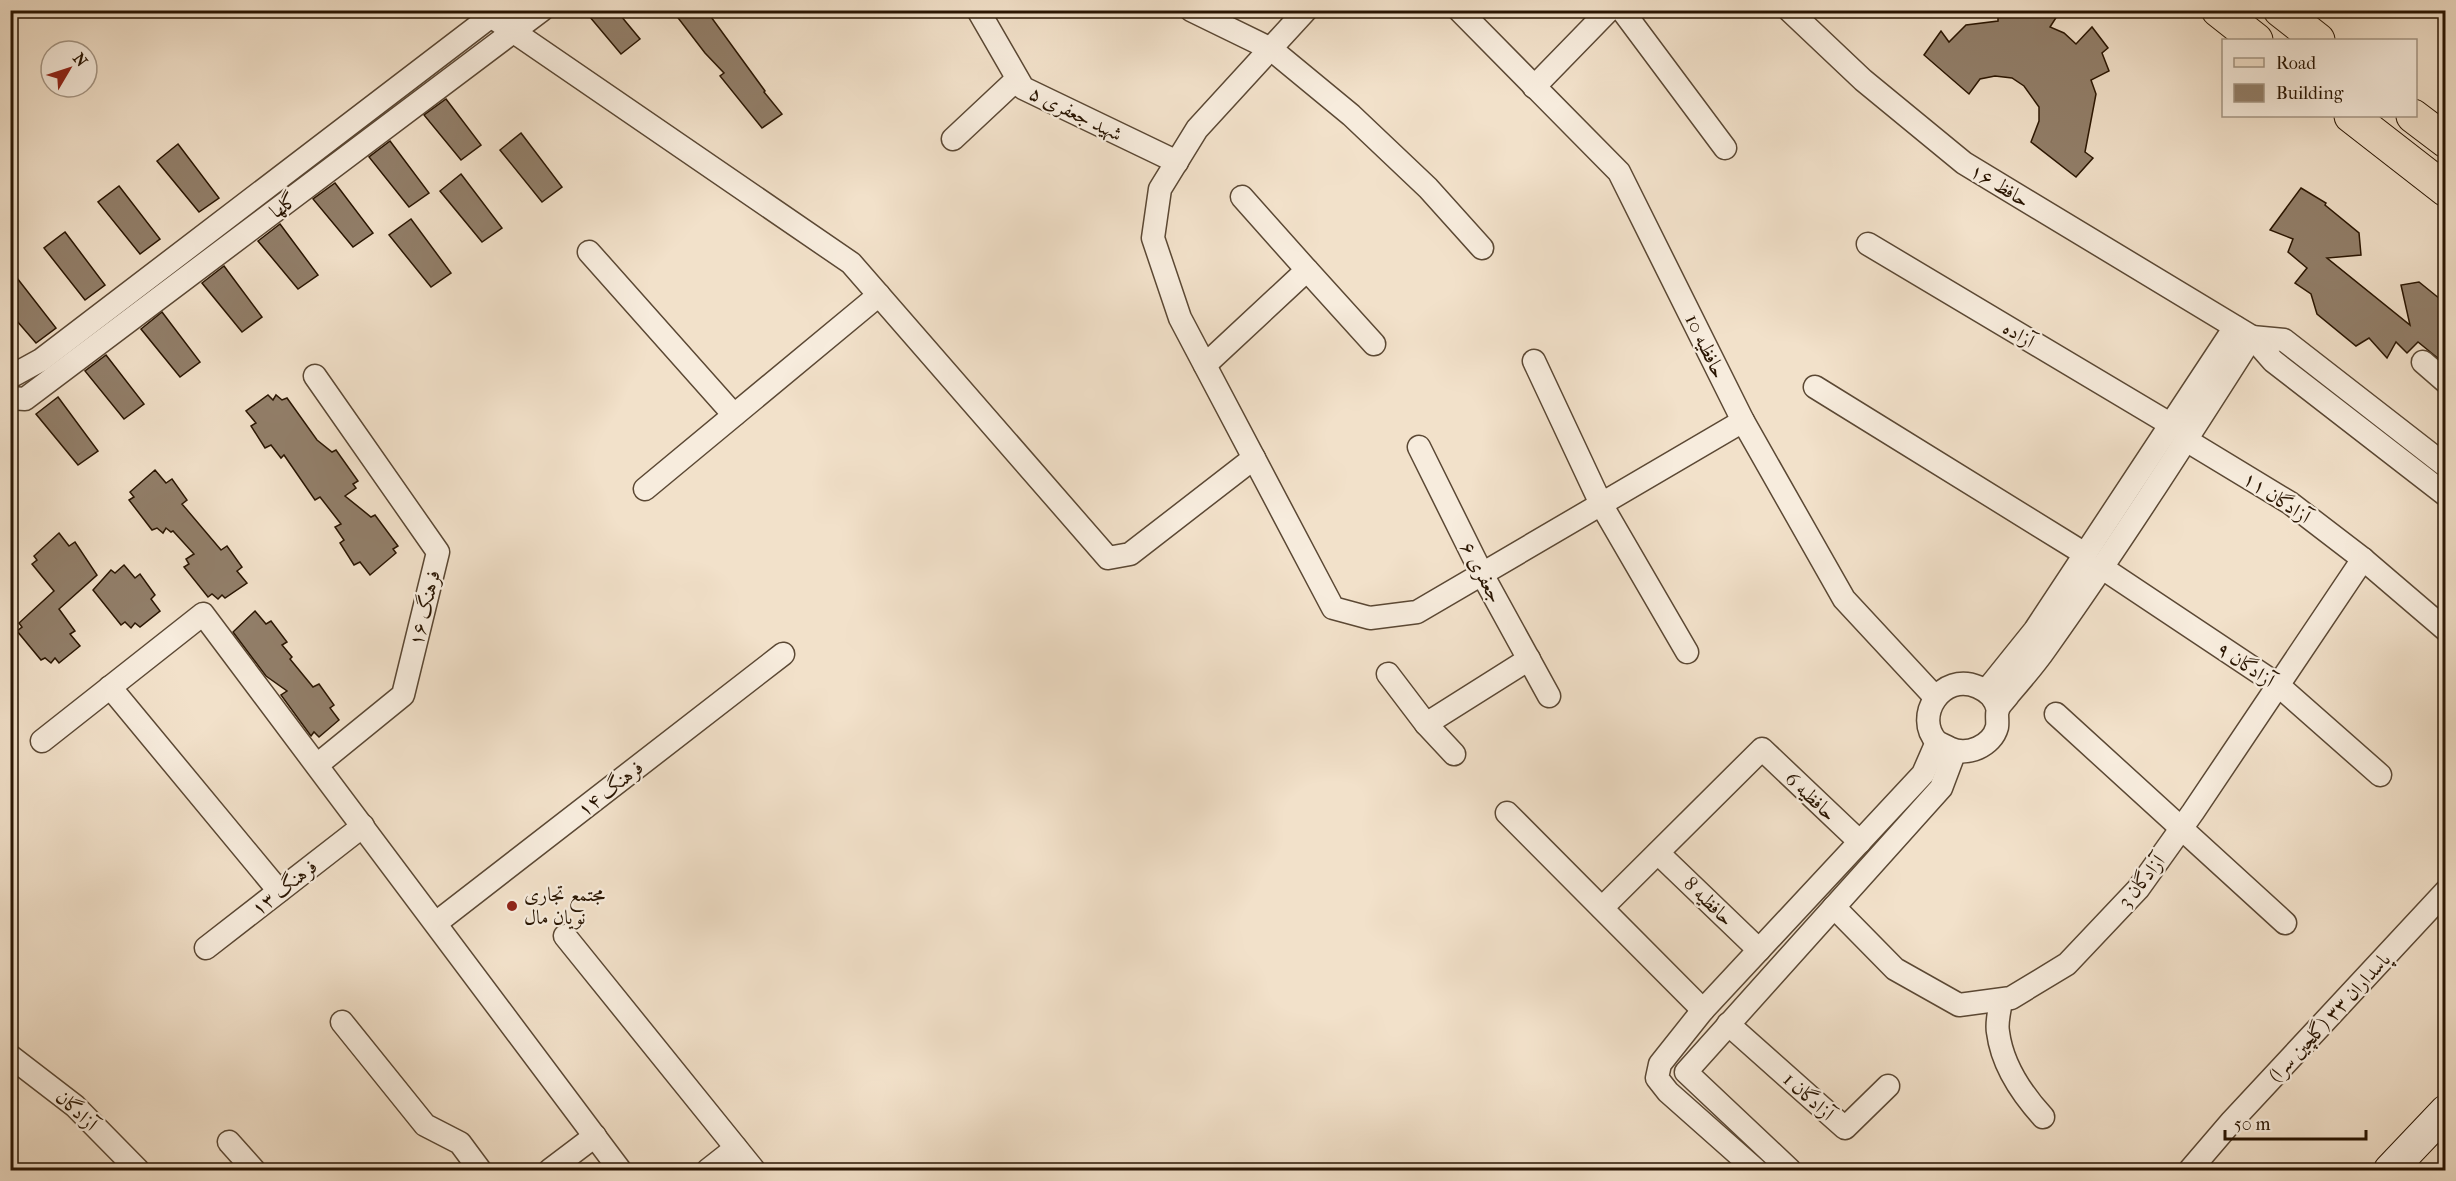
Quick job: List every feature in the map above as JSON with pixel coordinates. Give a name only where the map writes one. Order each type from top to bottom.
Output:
[{"type":"main road","points":[[2218,10],[2255,39]]},
{"type":"main road","points":[[2280,10],[2317,39]]},
{"type":"main road","points":[[2352,117],[2445,190]]},
{"type":"main road","points":[[2414,117],[2445,141]]},
{"type":"street","name":"گلها","points":[[18,399],[542,10]]},
{"type":"street","name":"شهید جعفری ۵","points":[[978,10],[1023,88],[1177,162]]},
{"type":"street","points":[[1191,10],[1271,49],[1351,115],[1428,188],[1482,248]]},
{"type":"street","points":[[1306,10],[1197,129],[1160,189],[1153,238],[1180,318],[1333,608],[1370,618],[1417,612],[1743,421]]},
{"type":"street","name":"حافظیه 10","points":[[1459,10],[1619,172],[1743,421],[1844,599],[1935,697]]},
{"type":"street","points":[[1534,87],[1609,10]]},
{"type":"street","points":[[1622,10],[1725,148]]},
{"type":"street","name":"حافظ ۱۶","points":[[1789,10],[1863,80],[1964,163],[2244,332]]},
{"type":"street","name":"گلها","points":[[10,377],[41,360],[491,12]]},
{"type":"street","points":[[491,12],[512,33],[851,263],[1108,558],[1130,554],[1254,458]]},
{"type":"street","points":[[953,139],[1017,79]]},
{"type":"street","points":[[1242,197],[1374,344]]},
{"type":"street","name":"آزاده","points":[[1868,244],[2170,424]]},
{"type":"street","points":[[589,252],[734,415]]},
{"type":"street","points":[[1205,365],[1307,270]]},
{"type":"street","points":[[645,489],[879,295]]},
{"type":"street","points":[[1992,700],[2045,649],[2170,424],[2244,332]]},
{"type":"street","points":[[2093,560],[2186,440],[2244,332]]},
{"type":"street","points":[[2244,332],[2284,340],[2445,466]]},
{"type":"street","points":[[2244,332],[2273,360],[2445,495]]},
{"type":"street","points":[[1534,361],[1601,504],[1687,652]]},
{"type":"street","points":[[2423,362],[2445,382]]},
{"type":"street","name":"فرهنگ ۱۶","points":[[315,376],[438,552],[403,694],[317,765]]},
{"type":"street","name":"آزادگان ۹","points":[[1815,387],[2093,560],[2278,685],[2380,776]]},
{"type":"street","name":"آزادگان ۱۱","points":[[2186,440],[2290,503],[2363,559],[2445,630]]},
{"type":"street","name":"جعفری ۶","points":[[1419,447],[1482,574],[1549,696]]},
{"type":"street","name":"آزادگان 3","points":[[1834,907],[1895,969],[1959,1005],[2011,999],[2067,964],[2138,890],[2363,559]]},
{"type":"street","points":[[42,741],[203,614],[620,1170]]},
{"type":"street","name":"فرهنگ ۱۴","points":[[436,923],[783,654]]},
{"type":"street","points":[[1426,724],[1529,659]]},
{"type":"street","points":[[1388,674],[1426,724],[1454,754]]},
{"type":"street","points":[[1968,683],[1992,700],[1997,727],[1988,742],[1972,751],[1946,746],[1931,729],[1929,712],[1935,697],[1950,685],[1968,683]]},
{"type":"street","points":[[110,687],[279,891]]},
{"type":"street","points":[[2056,714],[2285,922]]},
{"type":"street","points":[[1756,1170],[1668,1092],[1657,1078],[1660,1064],[1703,1010],[1923,774],[1946,746]]},
{"type":"street","points":[[1790,1170],[1686,1072],[1941,788],[1946,746]]},
{"type":"street","name":"حافظیه 6","points":[[1658,853],[1762,749],[1860,842]]},
{"type":"street","points":[[1507,813],[1703,1010]]},
{"type":"street","name":"فرهنگ ۱۳","points":[[206,948],[363,826]]},
{"type":"street","points":[[1602,908],[1658,853]]},
{"type":"street","name":"حافظیه 8","points":[[1658,853],[1759,950]]},
{"type":"street","name":"پاسداران ۳۳ (گلچین سرا)","points":[[2190,1170],[2232,1121],[2445,891]]},
{"type":"street","points":[[565,936],[754,1170]]},
{"type":"street","points":[[2001,1000],[1997,1030],[2004,1056],[2025,1097],[2043,1117]]},
{"type":"street","points":[[342,1022],[425,1125],[460,1143],[480,1170]]},
{"type":"street","name":"آزادگان 1","points":[[1728,1024],[1845,1128],[1888,1086]]},
{"type":"street","name":"آزادگان","points":[[10,1056],[75,1106],[138,1170]]},
{"type":"street","points":[[2390,1170],[2445,1111]]},
{"type":"street","points":[[550,1170],[595,1137]]},
{"type":"street","points":[[230,1142],[254,1170]]},
{"type":"street","points":[[708,1170],[736,1148]]},
{"type":"building","points":[[584,10],[616,10],[640,39],[621,54]]},
{"type":"building","points":[[672,10],[706,10],[782,114],[762,128],[720,76],[724,73],[705,53]]},
{"type":"building","points":[[2014,10],[2061,10],[2050,27],[2064,33],[2076,44],[2092,27],[2108,48],[2102,53],[2109,71],[2091,80],[2096,94],[2085,152],[2093,158],[2076,177],[2031,142],[2039,121],[2039,107],[2024,86],[2012,78],[1995,76],[1980,79],[1969,94],[1924,55],[1941,31],[1949,42],[1966,25],[1998,21],[1998,13],[2011,16]]},
{"type":"building","points":[[446,99],[481,145],[461,160],[424,115]]},
{"type":"building","points":[[521,133],[562,187],[542,202],[500,150]]},
{"type":"building","points":[[390,141],[429,193],[409,207],[369,157]]},
{"type":"building","points":[[178,144],[219,198],[199,212],[157,161]]},
{"type":"building","points":[[461,174],[502,228],[482,242],[440,191]]},
{"type":"building","points":[[335,183],[373,233],[353,247],[313,199]]},
{"type":"building","points":[[119,186],[160,239],[140,254],[98,202]]},
{"type":"building","points":[[2301,188],[2326,203],[2325,205],[2359,233],[2361,255],[2327,258],[2410,325],[2401,285],[2419,282],[2445,303],[2445,364],[2418,342],[2407,353],[2396,342],[2387,358],[2369,338],[2356,346],[2317,314],[2311,294],[2295,283],[2307,268],[2288,252],[2293,239],[2270,230]]},
{"type":"building","points":[[411,219],[451,273],[431,287],[389,235]]},
{"type":"building","points":[[280,224],[318,275],[298,289],[258,241]]},
{"type":"building","points":[[65,232],[105,285],[85,300],[44,248]]},
{"type":"building","points":[[224,266],[262,317],[242,332],[202,283]]},
{"type":"building","points":[[10,269],[56,328],[36,343],[10,313]]},
{"type":"building","points":[[162,312],[200,362],[180,377],[141,329]]},
{"type":"building","points":[[106,355],[144,404],[124,419],[85,371]]},
{"type":"building","points":[[268,395],[273,400],[276,395],[282,400],[287,398],[317,440],[332,452],[336,450],[358,481],[353,484],[356,488],[345,496],[371,517],[375,515],[398,546],[393,549],[396,553],[370,575],[360,562],[354,565],[340,543],[344,540],[335,527],[341,524],[320,497],[315,500],[284,455],[281,458],[271,445],[265,448],[251,426],[256,423],[246,411]]},
{"type":"building","points":[[58,397],[98,451],[78,465],[36,414]]},
{"type":"building","points":[[155,470],[166,483],[172,479],[187,500],[182,504],[221,550],[227,546],[242,567],[237,571],[247,583],[225,598],[222,595],[218,599],[212,594],[208,597],[184,567],[189,564],[186,559],[194,554],[173,531],[166,528],[163,533],[157,528],[152,530],[129,500],[134,497],[130,492]]},
{"type":"building","points":[[59,533],[69,546],[75,542],[97,575],[59,609],[75,631],[70,634],[80,646],[59,663],[55,658],[51,663],[45,658],[41,660],[17,631],[22,627],[19,623],[54,591],[32,564],[37,560],[34,556]]},
{"type":"building","points":[[124,565],[135,578],[140,574],[155,595],[151,599],[160,611],[140,627],[135,623],[131,628],[125,622],[121,625],[93,590],[111,570],[115,573]]},
{"type":"building","points":[[255,611],[266,624],[271,621],[287,642],[282,645],[292,657],[290,659],[313,687],[319,684],[334,705],[330,708],[339,720],[319,737],[314,732],[311,736],[281,695],[287,691],[266,676],[233,632]]},
{"type":"place","name":"مجتمع تجاری نویان مال","points":[[512,906]]}]
